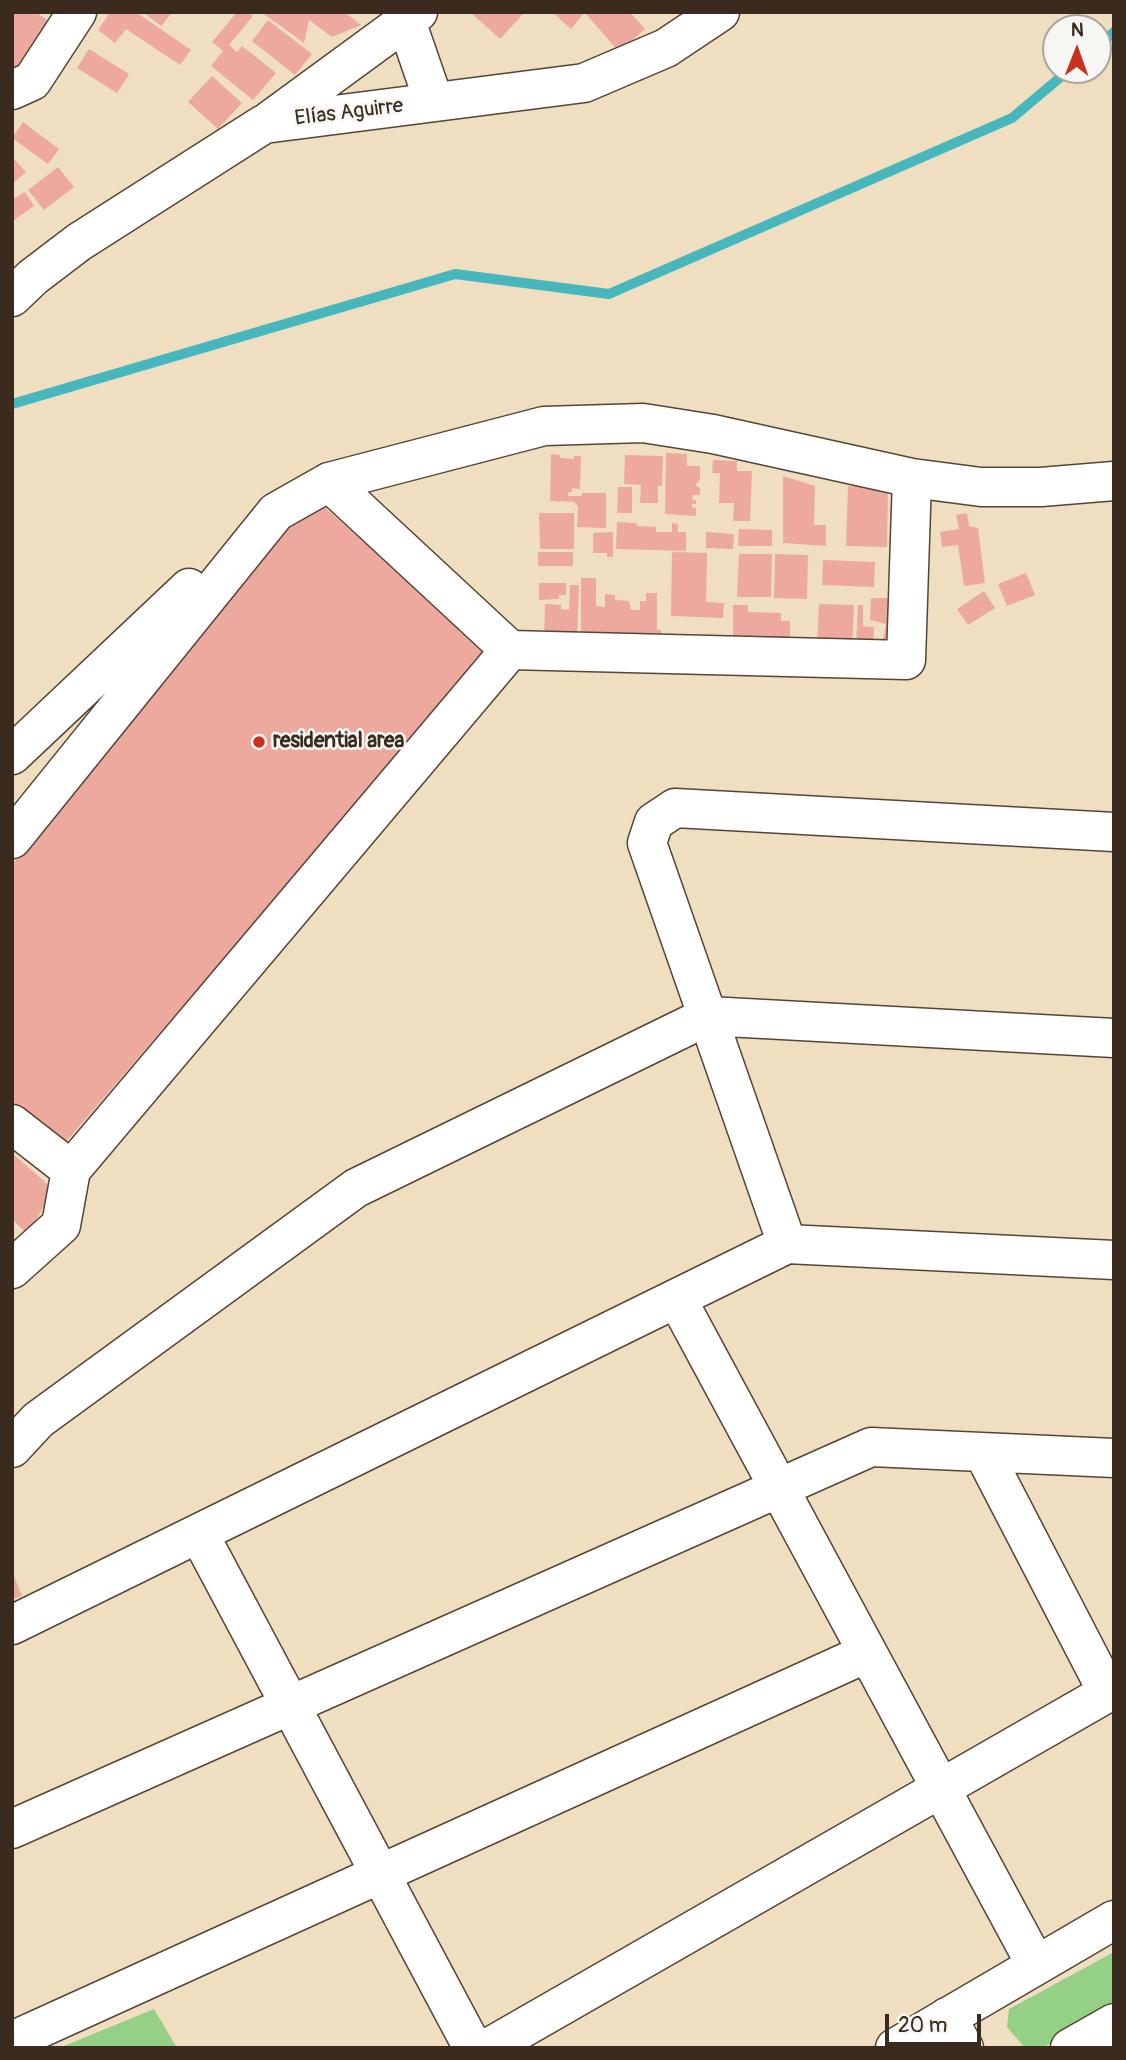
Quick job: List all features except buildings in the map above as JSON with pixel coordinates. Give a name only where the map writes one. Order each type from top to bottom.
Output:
[{"type":"street","points":[[12,90],[32,80],[77,12]]},
{"type":"street","name":"Elías Aguirre","points":[[12,297],[33,277],[79,242],[264,124],[584,83],[666,48],[720,12]]},
{"type":"street","points":[[264,124],[412,17],[434,102]]},
{"type":"street","points":[[12,755],[245,534],[276,512],[329,482],[544,426],[643,423],[713,435],[912,478],[981,487],[1041,487],[1114,481]]},
{"type":"street","points":[[329,482],[510,650],[906,660],[912,478]]},
{"type":"street","points":[[12,839],[276,512]]},
{"type":"street","points":[[12,1269],[61,1225],[71,1170],[510,650]]},
{"type":"street","points":[[787,1244],[647,843],[654,822],[675,808],[1114,832]]},
{"type":"street","points":[[12,1448],[38,1420],[356,1188],[708,1016],[1114,1038]]},
{"type":"street","points":[[12,1124],[71,1170]]},
{"type":"street","points":[[12,1625],[787,1244],[1114,1260]]},
{"type":"street","points":[[677,1299],[1035,1965]]},
{"type":"street","points":[[12,1829],[871,1447],[1114,1458]]},
{"type":"street","points":[[488,2048],[1111,1691],[983,1452]]},
{"type":"street","points":[[199,1534],[473,2048]]},
{"type":"street","points":[[12,2041],[867,1653]]},
{"type":"street","points":[[895,2048],[955,2032],[1035,1965],[1114,1920]]},
{"type":"street","points":[[1070,2048],[1114,2023]]},
{"type":"green space","points":[[1114,1952],[1114,2007],[1042,2048],[1025,2048],[1007,2027],[1009,2009]]},
{"type":"green space","points":[[154,2009],[177,2048],[59,2048]]},
{"type":"waterway","points":[[12,404],[455,274],[609,294],[1012,118],[1052,84]]},
{"type":"place","name":"residential area","points":[[259,742]]}]
